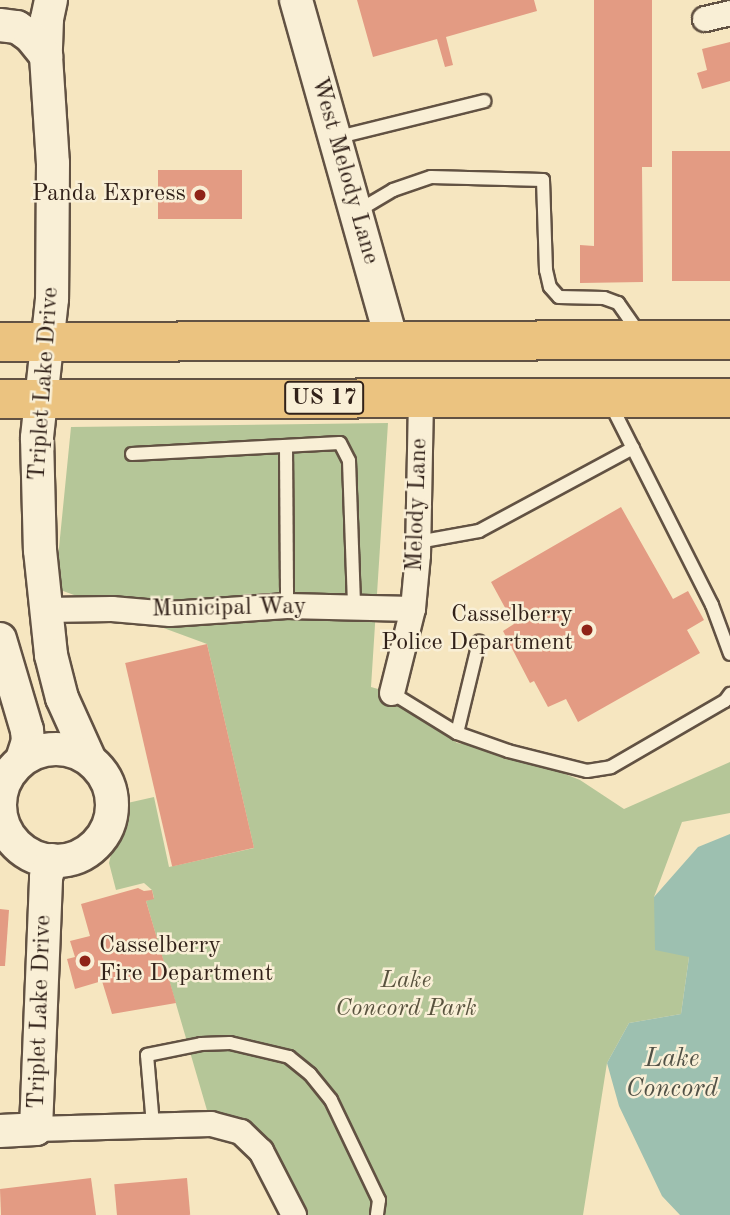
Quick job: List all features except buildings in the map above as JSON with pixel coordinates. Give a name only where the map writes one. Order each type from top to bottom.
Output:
[{"type":"main road","points":[[0,342],[509,343],[730,340]]},
{"type":"main road","points":[[421,398],[434,378],[509,343]]},
{"type":"main road","name":"US 17","points":[[0,399],[730,398]]},
{"type":"street","name":"Triplet Lake Drive","points":[[51,0],[47,19],[46,56],[53,163],[52,299],[37,438],[44,610],[62,698],[90,760]]},
{"type":"street","name":"West Melody Lane","points":[[296,0],[392,341]]},
{"type":"street","points":[[705,19],[730,13]]},
{"type":"street","points":[[0,24],[17,27],[30,36],[46,56]]},
{"type":"street","name":"Melody Lane","points":[[392,693],[413,609],[418,542],[421,398]]},
{"type":"street","name":"Municipal Way","points":[[44,610],[112,609],[170,614],[287,606],[413,609]]},
{"type":"street","points":[[0,639],[28,741],[22,760],[5,780],[0,796],[1,814],[6,830],[30,854],[52,860],[80,855],[95,844],[106,829],[111,811],[110,792],[103,774],[90,760],[60,749],[44,750],[22,760]]},
{"type":"street","points":[[23,849],[26,877],[17,1130],[211,1124],[241,1132],[261,1151],[294,1215]]},
{"type":"street","name":"Triplet Lake Drive","points":[[17,1130],[46,877],[52,860]]},
{"type":"lane","points":[[335,138],[484,101]]},
{"type":"lane","points":[[356,212],[393,190],[431,177],[543,180],[546,270],[550,287],[559,296],[604,298],[618,303],[644,341]]},
{"type":"lane","points":[[607,397],[712,605],[730,654]]},
{"type":"lane","points":[[132,454],[240,447],[286,448],[340,443],[349,461],[354,607]]},
{"type":"lane","points":[[286,448],[287,606]]},
{"type":"lane","points":[[418,542],[479,531],[633,448]]},
{"type":"lane","points":[[457,733],[479,642]]},
{"type":"lane","points":[[392,693],[457,733],[508,751],[587,771],[611,767],[725,701],[730,694]]},
{"type":"lane","points":[[153,1125],[146,1055],[201,1044],[230,1043],[289,1057],[310,1074],[331,1100],[379,1200],[377,1215]]},
{"type":"green space","name":"Lake Concord Park","points":[[388,423],[371,687],[392,693],[457,743],[508,751],[580,780],[624,809],[730,762],[730,813],[682,822],[654,897],[689,957],[681,1014],[629,1023],[607,1063],[583,1215],[294,1215],[261,1151],[211,1124],[146,901],[154,898],[152,890],[144,883],[116,890],[109,863],[123,804],[154,797],[169,867],[254,848],[207,644],[55,588],[71,427]]},
{"type":"water","name":"Lake Concord","points":[[730,834],[730,1215],[680,1215],[662,1196],[619,1106],[607,1063],[629,1023],[681,1014],[689,957],[655,950],[654,897],[698,847]]},
{"type":"place","name":"Panda Express","points":[[200,195]]},
{"type":"place","name":"Casselberry Police Department","points":[[587,630]]},
{"type":"place","name":"Casselberry Fire Department","points":[[85,961]]}]
